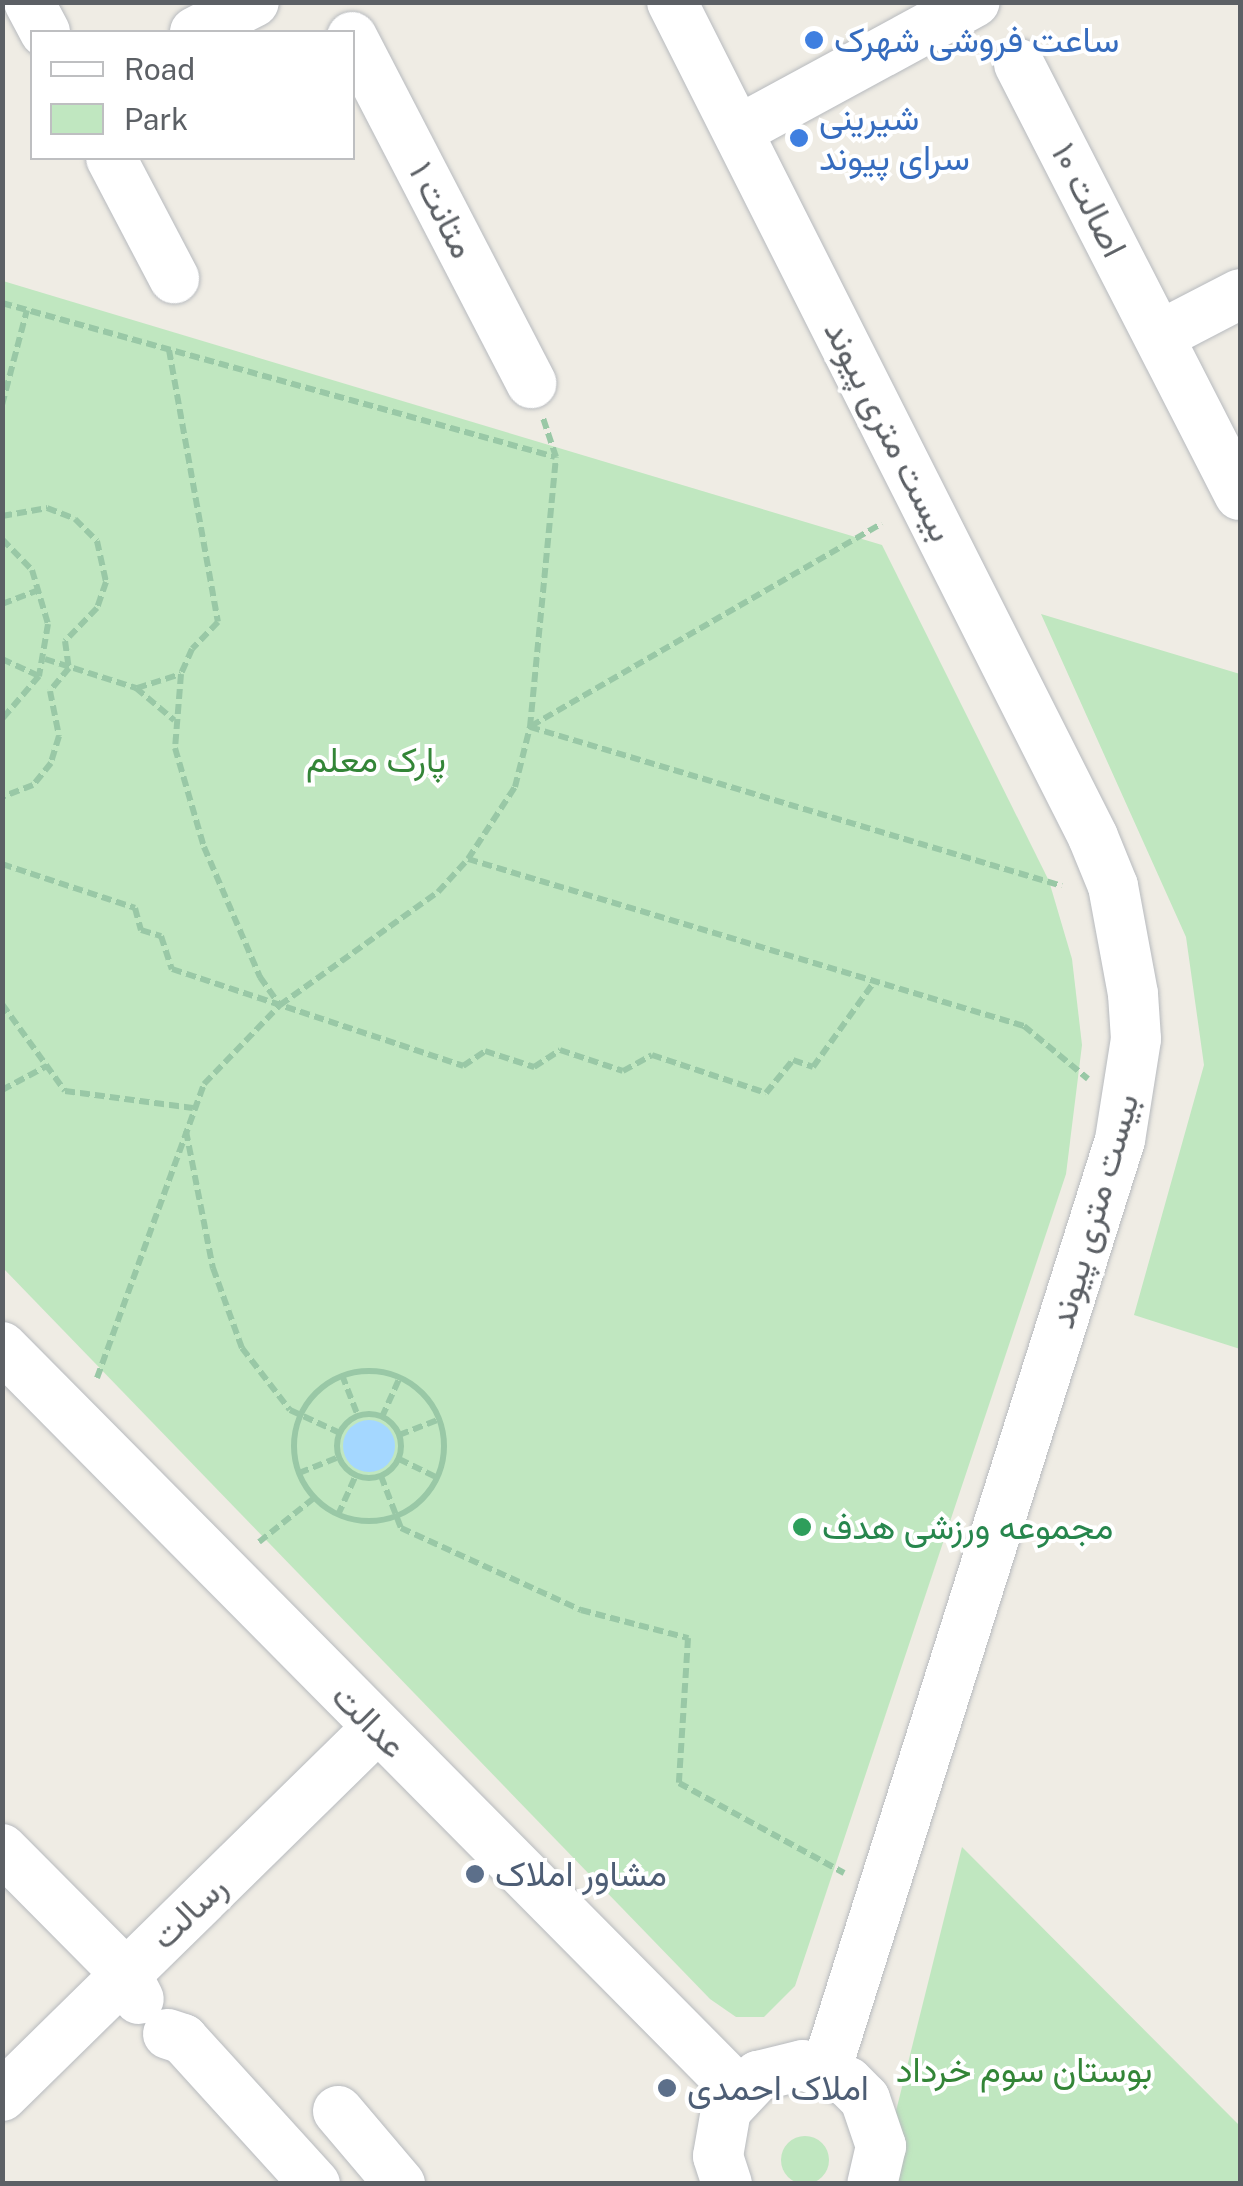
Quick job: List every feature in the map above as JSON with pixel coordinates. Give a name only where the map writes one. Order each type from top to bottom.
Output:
[{"type":"street","points":[[29,2],[44,30]]},
{"type":"street","points":[[199,30],[254,2]]},
{"type":"street","name":"متانت ۱","points":[[335,2],[350,30]]},
{"type":"street","name":"بیست متری پیوند","points":[[672,2],[1093,836],[1126,938],[1136,1039],[1120,1140],[1096,1221],[826,2070]]},
{"type":"street","points":[[739,130],[974,2]]},
{"type":"street","name":"متانت ۱","points":[[355,40],[531,384]]},
{"type":"street","name":"اصالت ۱۰","points":[[1019,64],[1240,495]]},
{"type":"street","points":[[112,160],[174,278]]},
{"type":"street","points":[[1159,336],[1240,294]]},
{"type":"street","name":"عدالت","points":[[2,1348],[376,1729],[740,2090]]},
{"type":"street","name":"رسالت","points":[[2,2096],[144,2002],[376,1729]]},
{"type":"street","points":[[2,1848],[144,2002],[184,2039],[314,2184]]},
{"type":"street","points":[[727,2184],[718,2133],[740,2090],[780,2067],[826,2070],[848,2082],[877,2121],[881,2146],[872,2184]]},
{"type":"street","points":[[338,2111],[368,2172]]},
{"type":"path","points":[[2,303],[556,457],[530,727],[515,786],[468,860],[404,920],[280,1005],[218,1064],[185,1128],[97,1378]]},
{"type":"path","points":[[2,405],[27,310]]},
{"type":"path","points":[[169,350],[218,622],[192,649],[181,674],[174,720],[186,800],[248,951],[280,1005]]},
{"type":"path","points":[[2,516],[31,509],[62,512],[87,529],[102,554],[103,595],[65,642],[69,668],[50,691],[59,736],[51,763],[33,784],[2,797]]},
{"type":"path","points":[[530,727],[882,523]]},
{"type":"path","points":[[2,540],[41,589],[48,624],[45,659],[39,676],[2,720]]},
{"type":"path","points":[[2,604],[41,589]]},
{"type":"path","points":[[2,659],[39,676]]},
{"type":"path","points":[[45,659],[136,688],[174,720]]},
{"type":"path","points":[[136,688],[181,674]]},
{"type":"path","points":[[530,727],[1062,886]]},
{"type":"path","points":[[468,860],[1024,1026],[1091,1082]]},
{"type":"path","points":[[2,864],[134,908],[142,930],[161,936],[172,969],[462,1066],[485,1051],[534,1067],[560,1050],[623,1071],[652,1055],[766,1093],[793,1060],[813,1067],[874,982]]},
{"type":"path","points":[[2,1004],[66,1091],[193,1108]]},
{"type":"path","points":[[2,1090],[47,1066]]},
{"type":"path","points":[[185,1128],[213,1268],[242,1348],[272,1394],[300,1414],[340,1432]]},
{"type":"path","points":[[365,1370],[400,1377],[424,1394],[440,1419],[444,1454],[438,1478],[421,1501],[397,1516],[361,1522],[338,1515],[314,1498],[298,1473],[294,1449],[300,1414],[317,1390],[342,1375],[365,1370]]},
{"type":"path","points":[[342,1375],[358,1416]]},
{"type":"path","points":[[382,1417],[400,1377]]},
{"type":"path","points":[[358,1416],[382,1417],[399,1434],[398,1459],[380,1476],[356,1475],[340,1457],[340,1432],[358,1416]]},
{"type":"path","points":[[399,1434],[440,1419]]},
{"type":"path","points":[[298,1473],[340,1457]]},
{"type":"path","points":[[398,1459],[438,1478]]},
{"type":"path","points":[[338,1515],[356,1475]]},
{"type":"path","points":[[380,1476],[401,1528],[581,1610],[688,1638],[679,1784],[844,1873]]},
{"type":"path","points":[[259,1542],[314,1498]]},
{"type":"green space","name":"پارک معلم","points":[[3,281],[882,545],[1049,881],[1072,959],[1082,1045],[1066,1174],[795,1986],[764,2017],[736,2017],[710,1999],[3,1268]]},
{"type":"green space","points":[[1041,614],[1240,674],[1240,1349],[1134,1315],[1204,1065],[1186,937]]},
{"type":"green space","name":"بوستان سوم خرداد","points":[[962,1847],[1240,2126],[1240,2183],[878,2183]]},
{"type":"green space","points":[[805,2136],[822,2143],[829,2160],[822,2177],[805,2184],[788,2177],[781,2160],[788,2143]]},
{"type":"water","points":[[369,1420],[388,1427],[395,1446],[388,1465],[369,1472],[350,1465],[343,1446],[350,1427]]},
{"type":"place","name":"ساعت فروشی شهرک","points":[[814,40]]},
{"type":"place","name":"شیرینی سرای پیوند","points":[[799,138]]},
{"type":"place","name":"مجموعه ورزشی هدف","points":[[802,1527]]},
{"type":"place","name":"مشاور املاک","points":[[475,1874]]},
{"type":"place","name":"املاک احمدی","points":[[667,2088]]}]
